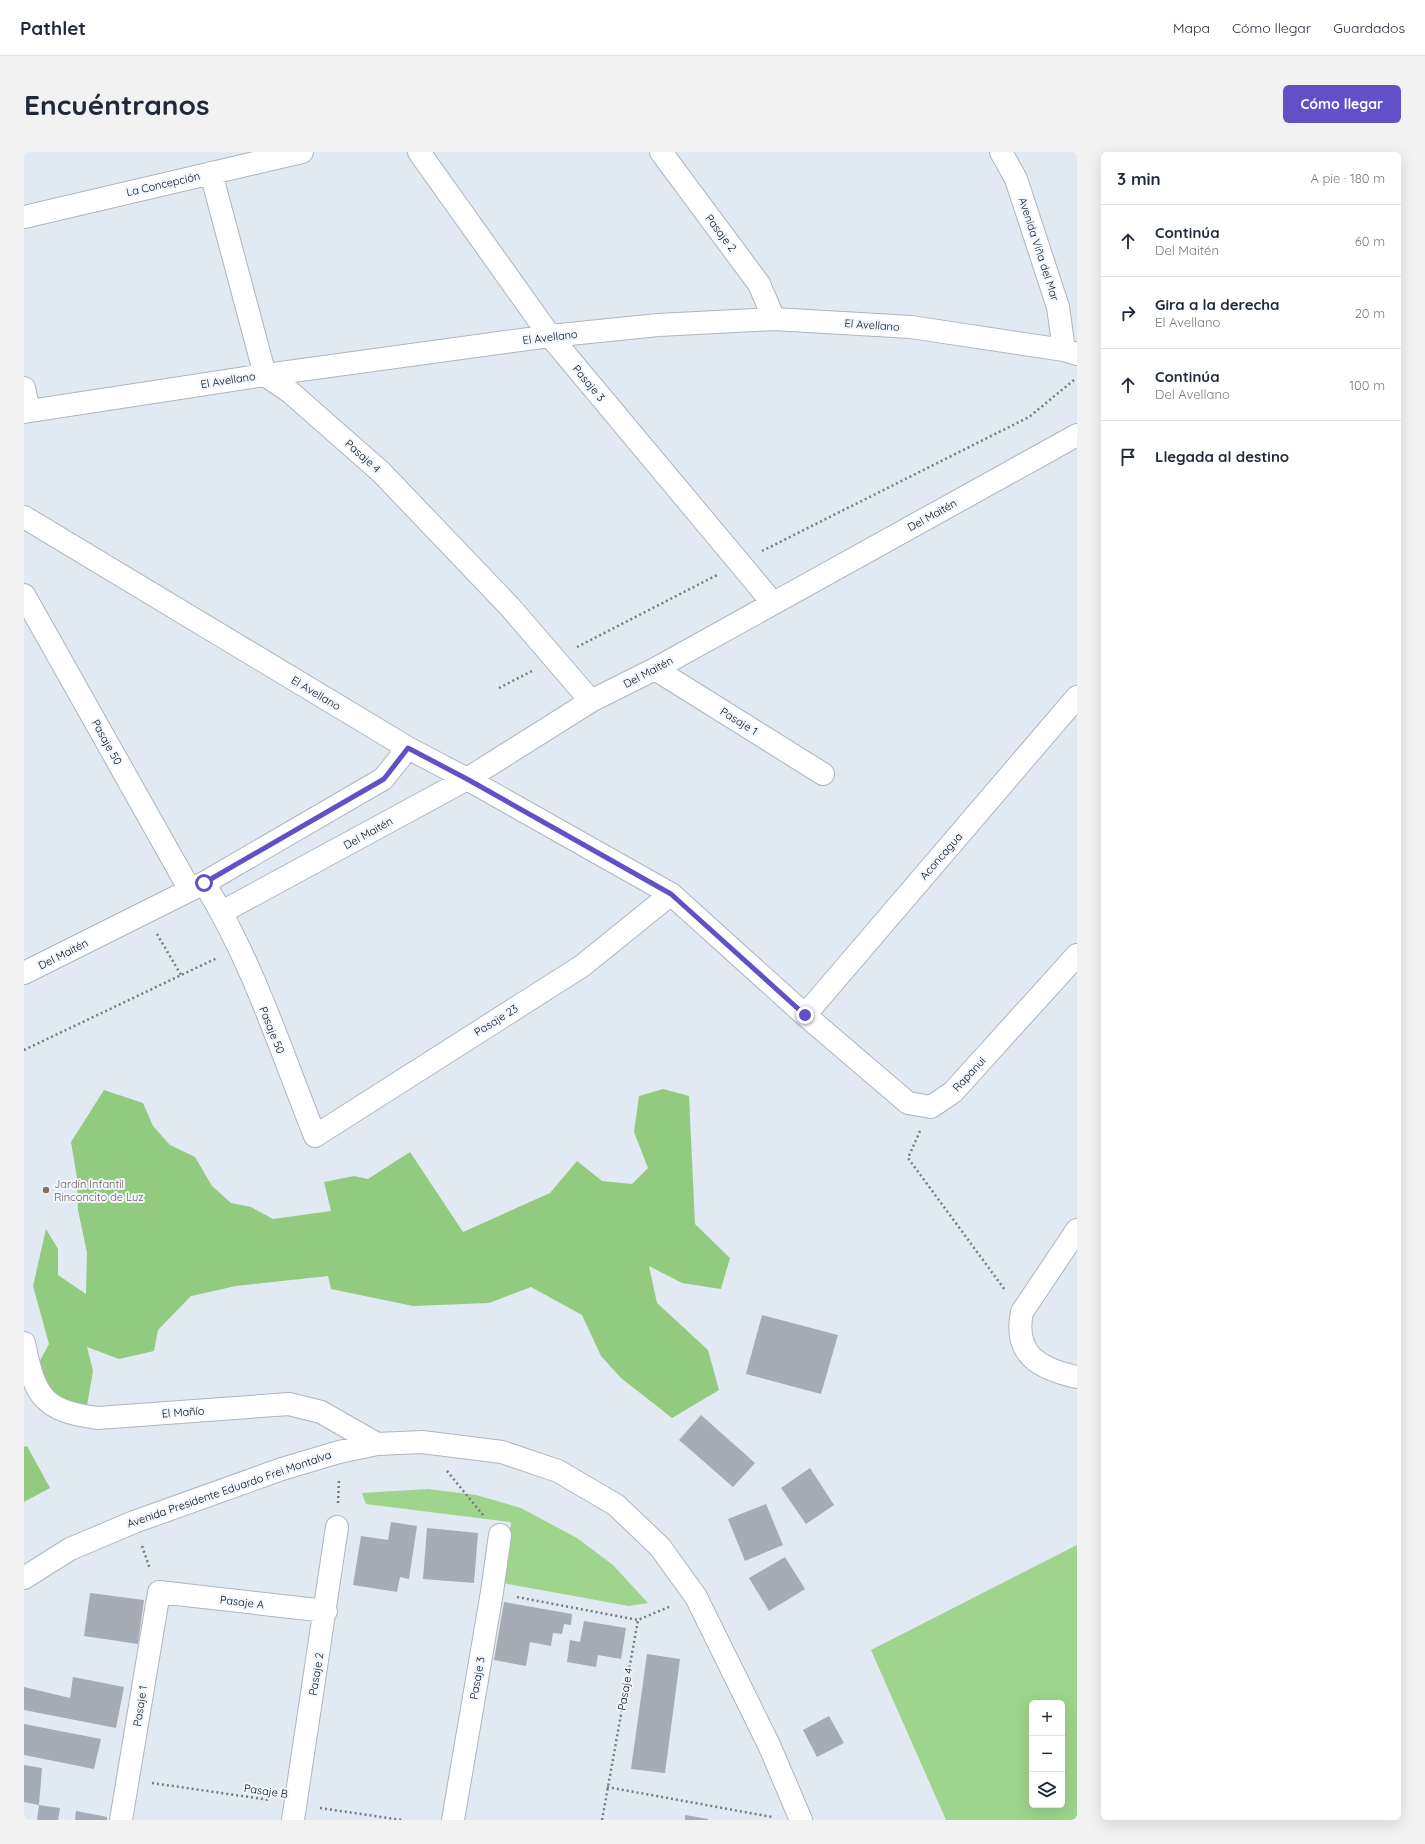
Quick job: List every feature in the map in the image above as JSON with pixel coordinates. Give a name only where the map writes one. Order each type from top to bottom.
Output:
[{"type":"street","name":"La Concepción","points":[[24,217],[302,152]]},
{"type":"street","name":"Pasaje 3","points":[[419,152],[550,336],[773,603]]},
{"type":"street","name":"Pasaje 2","points":[[661,152],[759,284],[774,319]]},
{"type":"street","name":"Avenida Viña del Mar","points":[[1001,152],[1016,179],[1058,307],[1071,352]]},
{"type":"street","points":[[211,173],[265,374]]},
{"type":"street","name":"El Avellano","points":[[26,411],[265,374],[550,336],[658,325],[774,319],[911,327],[1071,352]]},
{"type":"street","name":"Pasaje 4","points":[[265,374],[290,392],[381,472],[510,607],[591,701]]},
{"type":"street","points":[[24,388],[26,411]]},
{"type":"street","name":"Del Maitén","points":[[222,912],[467,779],[591,701],[655,669],[1077,435]]},
{"type":"street","name":"El Avellano","points":[[24,517],[408,748],[467,779],[671,894],[805,1015]]},
{"type":"street","name":"Pasaje 50","points":[[24,595],[197,886],[222,912],[240,947],[314,1136]]},
{"type":"street","name":"Pasaje 1","points":[[655,669],[823,774]]},
{"type":"street","name":"Aconcagua","points":[[805,1015],[1077,697]]},
{"type":"street","name":"Del Maitén","points":[[24,973],[197,886],[384,779],[408,748]]},
{"type":"street","name":"Pasaje 23","points":[[314,1136],[582,966],[671,894]]},
{"type":"street","name":"Rapanui","points":[[931,1107],[953,1092],[1077,955]]},
{"type":"street","points":[[805,1015],[908,1103],[931,1107]]},
{"type":"street","points":[[1077,1230],[1022,1312],[1019,1326],[1020,1336],[1032,1358],[1050,1370],[1077,1377]]},
{"type":"street","name":"El Mañío","points":[[24,1343],[31,1375],[37,1390],[54,1406],[72,1414],[98,1418],[289,1404],[321,1412],[377,1444]]},
{"type":"street","name":"Avenida Presidente Eduardo Frei Montalva","points":[[24,1578],[70,1549],[134,1522],[282,1469],[339,1452],[377,1444],[422,1442],[502,1452],[558,1471],[616,1505],[660,1547],[696,1596],[769,1745],[801,1820]]},
{"type":"street","name":"Pasaje 2","points":[[295,1812],[326,1611],[337,1528]]},
{"type":"street","name":"Pasaje 3","points":[[453,1820],[492,1592],[500,1535]]},
{"type":"street","name":"Pasaje 1","points":[[121,1820],[159,1592]]},
{"type":"street","name":"Pasaje A","points":[[159,1592],[326,1611]]},
{"type":"path","points":[[499,688],[739,563],[1029,417],[1077,377]]},
{"type":"path","points":[[144,913],[181,975]]},
{"type":"path","points":[[24,1050],[240,947]]},
{"type":"path","points":[[931,1107],[908,1158],[1022,1312]]},
{"type":"path","points":[[422,1442],[500,1535]]},
{"type":"path","points":[[337,1528],[339,1452]]},
{"type":"path","points":[[134,1522],[159,1592]]},
{"type":"path","points":[[492,1592],[638,1620],[696,1596]]},
{"type":"path","name":"Pasaje 4","points":[[602,1820],[638,1620]]},
{"type":"path","name":"Pasaje B","points":[[128,1779],[295,1812],[402,1820]]},
{"type":"path","points":[[607,1787],[775,1817]]},
{"type":"green space","points":[[663,1089],[689,1096],[695,1224],[730,1258],[721,1289],[682,1283],[649,1266],[657,1303],[708,1350],[719,1390],[672,1418],[621,1378],[601,1356],[582,1315],[531,1287],[489,1303],[413,1306],[331,1289],[328,1276],[236,1286],[191,1296],[158,1330],[154,1351],[119,1359],[87,1347],[93,1371],[84,1423],[44,1399],[37,1366],[49,1344],[33,1286],[46,1229],[58,1249],[58,1275],[86,1294],[87,1253],[78,1210],[77,1178],[71,1142],[104,1090],[143,1103],[153,1126],[170,1145],[195,1157],[212,1186],[231,1203],[251,1207],[273,1219],[331,1211],[324,1182],[354,1176],[368,1179],[410,1152],[463,1232],[550,1193],[577,1161],[602,1181],[632,1184],[648,1168],[634,1132],[639,1096]]},
{"type":"green space","points":[[27,1446],[50,1488],[24,1502],[24,1447]]},
{"type":"green space","points":[[428,1489],[476,1495],[521,1508],[577,1538],[613,1565],[648,1603],[629,1606],[503,1583],[511,1522],[366,1504],[362,1493]]},
{"type":"green space","points":[[1077,1545],[1077,1820],[946,1820],[871,1650]]},
{"type":"building","points":[[762,1315],[838,1335],[821,1394],[746,1374]]},
{"type":"building","points":[[701,1415],[755,1463],[733,1487],[679,1440]]},
{"type":"building","points":[[810,1468],[834,1505],[806,1524],[781,1488]]},
{"type":"building","points":[[766,1504],[783,1545],[745,1561],[728,1519]]},
{"type":"building","points":[[391,1522],[417,1526],[409,1579],[400,1577],[397,1592],[353,1585],[361,1536],[388,1540]]},
{"type":"building","points":[[427,1528],[478,1533],[474,1583],[423,1579]]},
{"type":"building","points":[[785,1557],[805,1589],[769,1611],[749,1578]]},
{"type":"building","points":[[90,1593],[144,1600],[138,1644],[84,1636]]},
{"type":"building","points":[[504,1602],[572,1614],[571,1625],[564,1624],[562,1634],[553,1633],[551,1646],[530,1642],[526,1666],[494,1660]]},
{"type":"building","points":[[584,1621],[626,1628],[621,1659],[598,1655],[596,1667],[567,1662],[570,1640],[580,1642]]},
{"type":"building","points":[[647,1654],[680,1659],[665,1773],[631,1769]]},
{"type":"building","points":[[73,1677],[124,1687],[116,1728],[24,1710],[24,1687],[70,1698]]},
{"type":"building","points":[[829,1716],[844,1743],[817,1757],[803,1730]]},
{"type":"building","points":[[24,1724],[101,1739],[94,1769],[24,1755]]},
{"type":"building","points":[[24,1765],[42,1768],[39,1805],[24,1802]]},
{"type":"building","points":[[39,1805],[60,1808],[58,1820],[37,1820]]},
{"type":"building","points":[[76,1811],[107,1817],[107,1820],[75,1820]]},
{"type":"building","points":[[685,1815],[708,1819],[708,1820],[685,1820]]},
{"type":"place","name":"Jardín Infantil Rinconcito de Luz","points":[[46,1190]]},
{"type":"route","points":[[204,883],[384,779],[408,748],[467,779],[671,894],[805,1015]]}]
